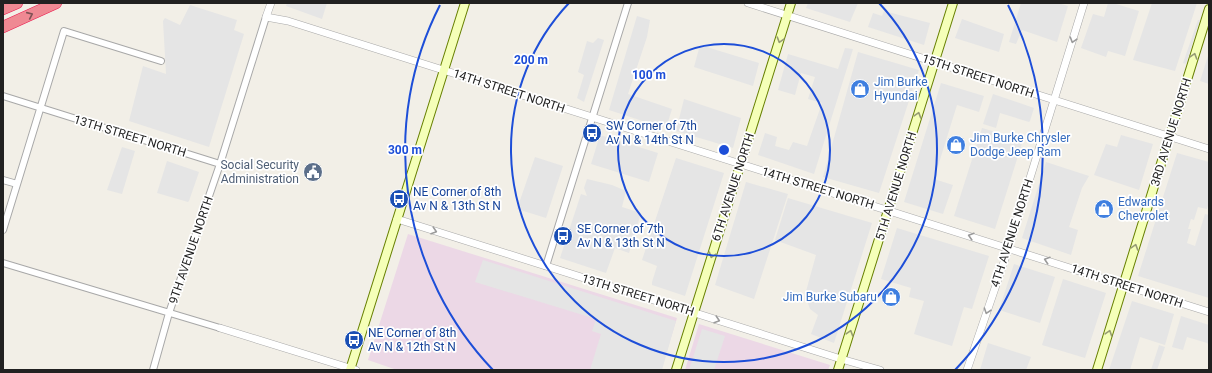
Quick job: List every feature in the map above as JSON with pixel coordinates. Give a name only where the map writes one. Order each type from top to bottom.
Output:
[{"type":"highway","points":[[3,9],[17,3]]},
{"type":"highway","points":[[3,27],[56,3]]},
{"type":"main road","points":[[352,370],[397,219],[465,3]]},
{"type":"main road","name":"6TH AVENUE NORTH","points":[[676,370],[791,3]]},
{"type":"main road","name":"5TH AVENUE NORTH","points":[[838,370],[953,3]]},
{"type":"main road","name":"3RD AVENUE NORTH","points":[[1097,370],[1209,9]]},
{"type":"street","points":[[266,17],[271,3]]},
{"type":"street","points":[[546,266],[628,3]]},
{"type":"street","name":"15TH STREET NORTH","points":[[748,3],[1209,149]]},
{"type":"street","name":"4TH AVENUE NORTH","points":[[967,370],[1008,248],[1084,3]]},
{"type":"street","name":"14TH STREET NORTH","points":[[266,17],[288,22],[444,70],[1209,312]]},
{"type":"street","name":"9TH AVENUE NORTH","points":[[153,370],[169,313],[220,164],[266,17]]},
{"type":"street","points":[[3,230],[64,31],[161,61]]},
{"type":"street","name":"13TH STREET NORTH","points":[[3,96],[220,164]]},
{"type":"street","points":[[3,180],[17,184]]},
{"type":"street","name":"13TH STREET NORTH","points":[[397,219],[880,370]]},
{"type":"street","points":[[3,263],[220,328],[352,370]]},
{"type":"shaded area","points":[[287,3],[327,3],[322,19],[286,6]]},
{"type":"shaded area","points":[[808,3],[858,3],[850,22],[806,8]]},
{"type":"shaded area","points":[[1021,3],[1058,3],[1068,6],[1057,42],[1022,30],[1016,44],[1009,42]]},
{"type":"shaded area","points":[[1108,3],[1113,3],[1139,11],[1125,56],[1108,51],[1106,57],[1081,48],[1093,14],[1104,17]]},
{"type":"shaded area","points":[[1152,3],[1197,3],[1175,71],[1133,60]]},
{"type":"shaded area","points":[[190,5],[237,20],[234,30],[244,34],[209,147],[129,121],[143,66],[166,74],[163,21],[165,18],[180,25]]},
{"type":"shaded area","points":[[884,11],[930,23],[924,45],[868,27],[873,13],[882,16]]},
{"type":"shaded area","points":[[637,16],[650,20],[647,37],[628,94],[672,109],[667,125],[661,127],[609,110]]},
{"type":"shaded area","points":[[962,19],[1004,34],[999,52],[955,38]]},
{"type":"shaded area","points":[[1198,20],[1200,20],[1186,64],[1183,63]]},
{"type":"shaded area","points":[[598,38],[604,40],[584,102],[577,98],[584,75],[578,72],[587,41],[593,43]]},
{"type":"shaded area","points":[[700,45],[759,63],[753,86],[694,67]]},
{"type":"shaded area","points":[[845,48],[853,49],[814,174],[758,155],[765,133],[777,137],[775,146],[789,150],[793,142],[807,146],[822,103],[808,99],[815,77],[801,73],[795,95],[778,90],[788,54],[838,69]]},
{"type":"shaded area","points":[[858,52],[919,70],[879,193],[823,177]]},
{"type":"shaded area","points":[[1209,53],[1209,84],[1200,81]]},
{"type":"shaded area","points":[[941,83],[984,96],[979,112],[957,105],[934,179],[953,185],[943,214],[904,202]]},
{"type":"shaded area","points":[[993,94],[1034,108],[1030,121],[1029,122],[1000,113],[996,128],[983,124]]},
{"type":"shaded area","points":[[684,99],[741,118],[733,148],[676,131]]},
{"type":"shaded area","points":[[982,128],[1023,140],[995,229],[954,216]]},
{"type":"shaded area","points":[[600,135],[658,153],[649,182],[591,164]]},
{"type":"shaded area","points":[[1121,135],[1153,144],[1139,190],[1094,175],[1106,144],[1117,147]]},
{"type":"shaded area","points":[[122,147],[135,151],[122,194],[107,190]]},
{"type":"shaded area","points":[[1177,153],[1209,162],[1209,202],[1207,209],[1198,207],[1194,220],[1191,219],[1188,229],[1191,229],[1187,243],[1195,246],[1205,214],[1209,215],[1209,298],[1138,276]]},
{"type":"shaded area","points":[[535,157],[563,166],[546,218],[517,209]]},
{"type":"shaded area","points":[[676,158],[724,173],[685,296],[652,285],[657,266],[642,260]]},
{"type":"shaded area","points":[[167,161],[199,172],[188,202],[157,193]]},
{"type":"shaded area","points":[[1046,162],[1089,176],[1082,188],[1069,227],[1078,230],[1071,255],[1022,238]]},
{"type":"shaded area","points":[[587,179],[612,185],[626,191],[622,207],[641,213],[629,253],[615,248],[606,273],[560,258],[581,194],[587,196],[584,188]]},
{"type":"shaded area","points":[[746,182],[788,194],[754,299],[715,285]]},
{"type":"shaded area","points":[[788,198],[872,223],[834,343],[811,334],[818,315],[810,309],[805,295],[816,255],[775,240]]},
{"type":"shaded area","points":[[897,228],[989,256],[972,309],[964,307],[952,346],[914,334],[924,301],[909,297],[911,288],[881,279]]},
{"type":"shaded area","points":[[408,234],[677,318],[661,370],[397,370],[368,360]]},
{"type":"shaded area","points":[[483,260],[676,321],[662,370],[590,370],[601,334],[592,331],[596,319],[475,282]]},
{"type":"shaded area","points":[[1014,264],[1055,277],[1040,323],[999,310]]},
{"type":"shaded area","points":[[1063,279],[1106,293],[1085,358],[1042,345]]},
{"type":"shaded area","points":[[1132,301],[1174,314],[1165,345],[1140,337],[1130,370],[1109,370]]},
{"type":"shaded area","points":[[1181,316],[1209,325],[1209,345],[1187,337],[1183,350],[1172,347]]},
{"type":"shaded area","points":[[699,324],[830,365],[828,370],[685,370]]},
{"type":"shaded area","points":[[702,329],[725,336],[714,370],[689,370]]},
{"type":"shaded area","points":[[988,343],[1031,357],[1026,370],[980,370]]},
{"type":"shaded area","points":[[1159,345],[1165,347],[1157,370],[1151,370]]},
{"type":"place","name":"Jim Burke Hyundai","points":[[860,89]]},
{"type":"place","name":"SW Corner of 7th Av N & 14th St N","points":[[592,133]]},
{"type":"place","name":"Jim Burke Chrysler Dodge Jeep Ram","points":[[956,145]]},
{"type":"place","name":"Social Security Administration","points":[[313,172]]},
{"type":"place","name":"NE Corner of 8th Av N & 13th St N","points":[[399,199]]},
{"type":"place","name":"Edwards Chevrolet","points":[[1104,209]]},
{"type":"place","name":"SE Corner of 7th Av N & 13th St N","points":[[563,236]]},
{"type":"place","name":"Jim Burke Subaru","points":[[891,297]]},
{"type":"place","name":"NE Corner of 8th Av N & 12th St N","points":[[354,340]]}]
